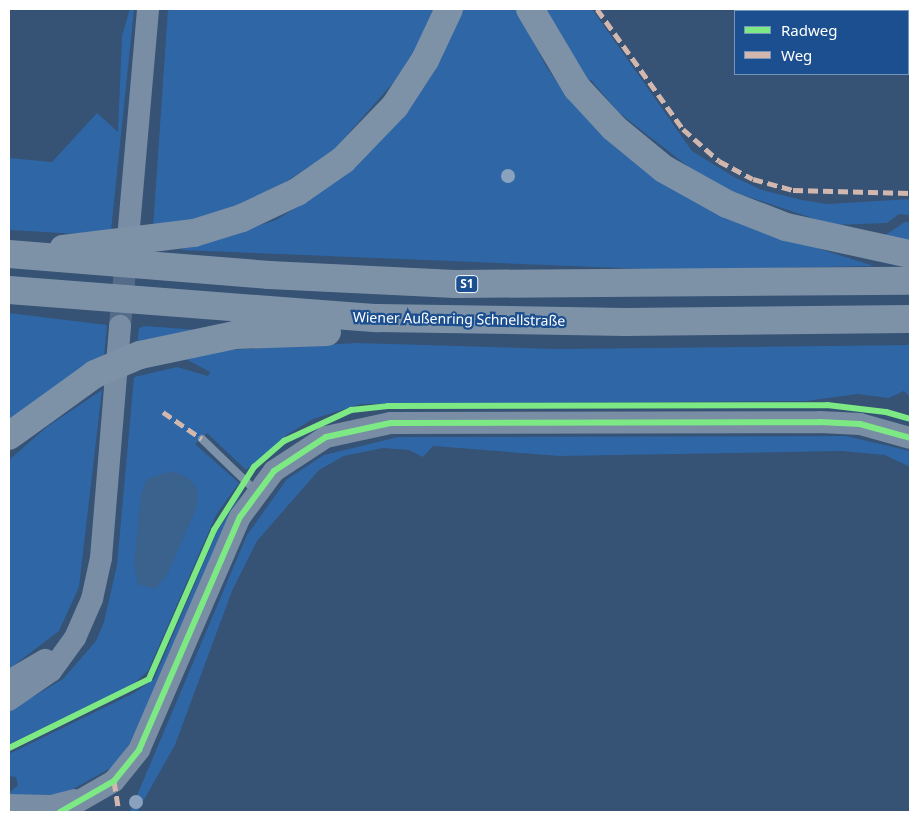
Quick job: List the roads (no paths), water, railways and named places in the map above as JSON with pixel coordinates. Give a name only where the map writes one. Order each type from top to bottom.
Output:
[{"type":"highway","points":[[17,255],[194,233],[251,214],[298,192],[343,160],[395,106],[425,60],[449,9]]},
{"type":"highway","points":[[530,9],[577,88],[614,128],[664,169],[727,204],[786,227],[910,254]]},
{"type":"highway","name":"S1","points":[[17,255],[269,276],[454,284],[910,281]]},
{"type":"highway","name":"Wiener Außenring Schnellstraße","points":[[9,290],[377,318],[625,322],[910,319]]},
{"type":"highway","points":[[9,436],[95,374],[140,355],[235,335],[335,332],[377,318]]},
{"type":"street","points":[[129,227],[148,9]]},
{"type":"street","points":[[9,700],[51,671],[84,620],[101,558],[120,326]]},
{"type":"street","points":[[60,812],[92,796],[114,781],[148,733],[223,552],[256,491],[299,451],[326,437],[391,423],[820,422],[860,424],[910,438]]},
{"type":"street","points":[[9,681],[62,653]]},
{"type":"street","points":[[9,805],[52,806],[92,796]]},
{"type":"lane","points":[[202,439],[256,491]]},
{"type":"tunnel","points":[[120,326],[127,247]]}]
